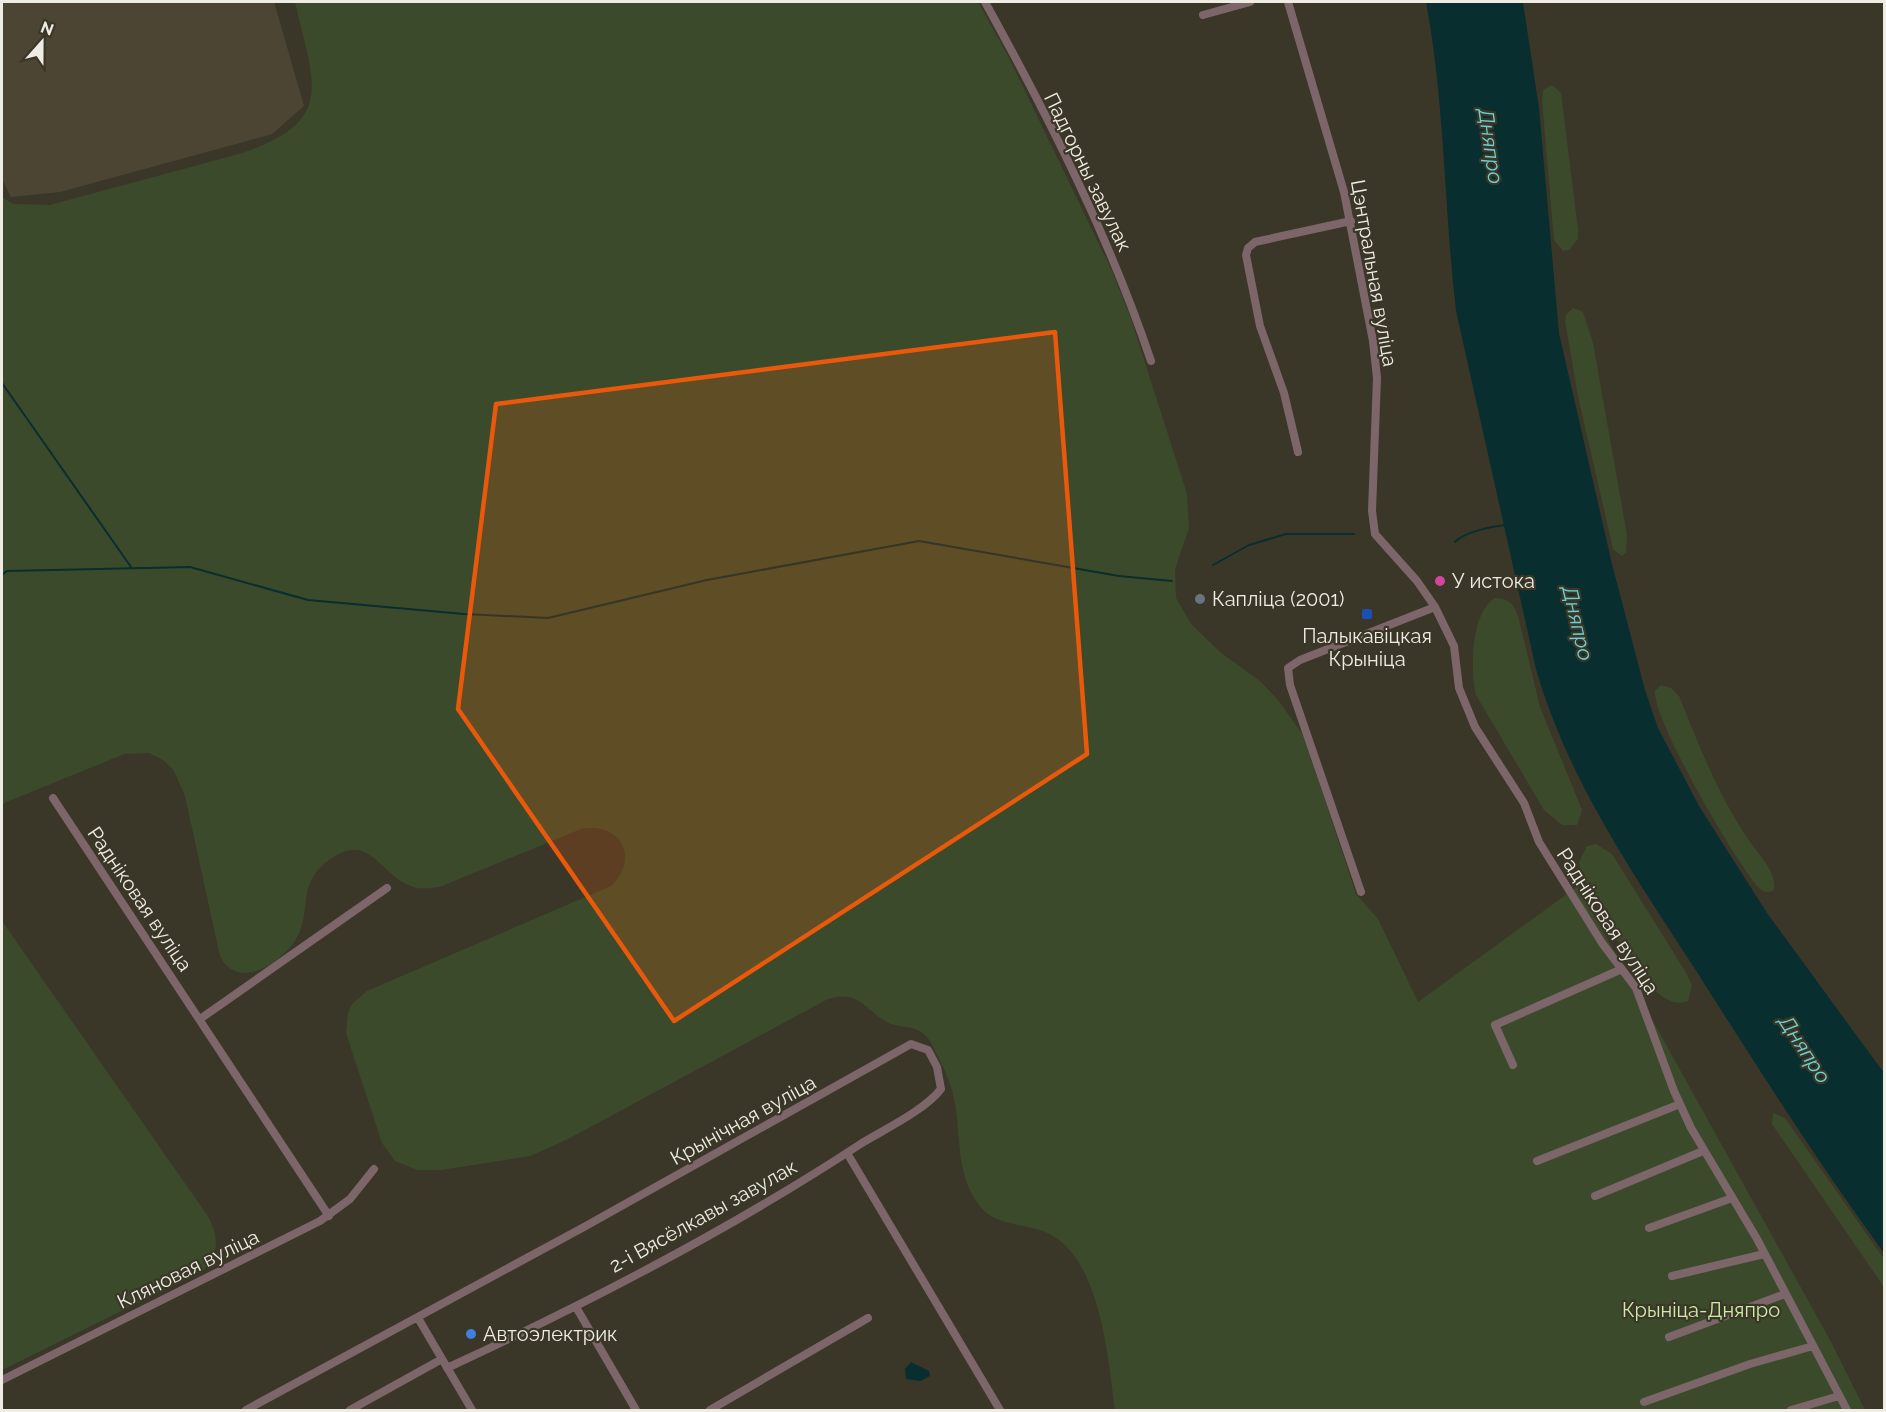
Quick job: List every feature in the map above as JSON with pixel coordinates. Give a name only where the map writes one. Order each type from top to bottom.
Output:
[{"type":"street","name":"Падгорны завулак","points":[[985,2],[1095,219],[1131,302],[1151,361]]},
{"type":"street","points":[[1203,15],[1250,2]]},
{"type":"street","name":"Цэнтральная вуліца","points":[[1288,2],[1351,220],[1376,363],[1373,524],[1383,546],[1417,581],[1436,607]]},
{"type":"street","points":[[1298,452],[1284,393],[1260,326],[1246,255],[1248,248],[1255,242],[1351,220]]},
{"type":"street","points":[[1361,892],[1290,686],[1288,668],[1300,660],[1436,607]]},
{"type":"street","name":"Радніковая вуліца","points":[[1436,607],[1454,646],[1459,688],[1475,727],[1524,803],[1539,842],[1596,933],[1642,999],[1680,1104],[1703,1151],[1764,1254],[1847,1410]]},
{"type":"street","name":"Радніковая вуліца","points":[[52,798],[329,1216]]},
{"type":"street","points":[[200,1019],[387,888]]},
{"type":"street","points":[[1513,1065],[1495,1025],[1622,969]]},
{"type":"street","name":"Крынічная вуліца","points":[[246,1410],[418,1318],[911,1044],[928,1050],[941,1081],[936,1095],[847,1154]]},
{"type":"street","points":[[1537,1161],[1680,1104]]},
{"type":"street","points":[[1595,1196],[1703,1151]]},
{"type":"street","points":[[847,1154],[1000,1410]]},
{"type":"street","name":"2-і Вясёлкавы завулак","points":[[350,1410],[445,1364],[576,1307],[847,1154]]},
{"type":"street","name":"Кляновая вуліца","points":[[2,1380],[329,1216],[350,1199],[374,1169]]},
{"type":"street","points":[[1649,1228],[1732,1198]]},
{"type":"street","points":[[1672,1276],[1764,1254]]},
{"type":"street","points":[[1669,1337],[1785,1294]]},
{"type":"street","points":[[576,1307],[636,1410]]},
{"type":"street","points":[[418,1318],[472,1410]]},
{"type":"street","points":[[710,1410],[868,1318]]},
{"type":"street","points":[[1644,1402],[1750,1364],[1813,1346]]},
{"type":"street","points":[[1791,1410],[1839,1396]]},
{"type":"highlighted area","points":[[1055,332],[1087,754],[674,1021],[458,709],[496,404]]},
{"type":"shaded area","points":[[2,2],[274,2],[304,106],[272,134],[60,192],[11,197],[2,179]]},
{"type":"green space","name":"Крыніца-Дняпро","points":[[295,2],[978,2],[1009,58],[1111,269],[1130,316],[1187,494],[1189,528],[1175,569],[1176,598],[1191,624],[1220,652],[1261,682],[1278,700],[1303,735],[1356,894],[1378,919],[1418,1002],[1578,886],[1830,1340],[1865,1410],[1115,1410],[1109,1362],[1097,1307],[1088,1281],[1076,1258],[1060,1241],[1040,1230],[1004,1222],[982,1209],[965,1177],[952,1092],[930,1042],[919,1031],[890,1023],[853,998],[837,997],[826,1000],[568,1139],[530,1156],[441,1170],[417,1170],[395,1161],[382,1143],[346,1033],[348,1013],[352,1004],[367,991],[611,886],[620,875],[624,864],[625,854],[622,844],[616,837],[607,831],[595,828],[581,829],[442,886],[428,888],[406,884],[370,855],[361,851],[351,850],[339,854],[324,864],[310,882],[301,930],[296,939],[270,965],[248,973],[237,972],[220,956],[185,796],[173,769],[163,760],[149,753],[124,754],[2,804],[2,197],[13,204],[50,205],[239,154],[270,142],[292,128],[305,114],[311,97],[308,56]]},
{"type":"green space","points":[[1552,85],[1561,93],[1578,230],[1578,239],[1569,250],[1563,251],[1554,240],[1542,100],[1543,90]]},
{"type":"green space","points":[[1573,308],[1583,312],[1593,343],[1627,535],[1626,552],[1622,556],[1613,549],[1578,396],[1565,321],[1566,315]]},
{"type":"green space","points":[[1495,598],[1510,602],[1518,616],[1540,707],[1582,810],[1577,825],[1562,825],[1544,810],[1476,695],[1473,671],[1474,642],[1481,616],[1487,605]]},
{"type":"green space","points":[[1661,685],[1671,688],[1679,696],[1719,789],[1739,825],[1770,870],[1774,890],[1767,892],[1762,890],[1747,873],[1697,790],[1680,759],[1658,706],[1655,691]]},
{"type":"green space","points":[[1596,844],[1612,854],[1685,971],[1692,985],[1688,1001],[1680,1003],[1669,1000],[1649,984],[1600,911],[1582,874],[1579,862],[1587,846]]},
{"type":"green space","points":[[2,921],[207,1215],[214,1230],[216,1244],[212,1259],[202,1271],[2,1370]]},
{"type":"green space","points":[[1773,1113],[1785,1118],[1884,1259],[1884,1287],[1772,1124]]},
{"type":"water","name":"Дняпро","points":[[1426,2],[1523,2],[1539,108],[1559,333],[1612,564],[1645,690],[1658,728],[1699,806],[1767,913],[1884,1073],[1884,1253],[1787,1112],[1648,897],[1604,825],[1549,710],[1536,669],[1456,311],[1441,117]]},
{"type":"water","points":[[911,1362],[929,1371],[930,1376],[921,1381],[906,1379],[905,1369]]},
{"type":"waterway","points":[[2,383],[131,567]]},
{"type":"waterway","points":[[1455,542],[1472,532],[1507,525]]},
{"type":"waterway","points":[[1213,565],[1249,545],[1286,534],[1354,534]]},
{"type":"waterway","points":[[2,575],[7,571],[190,567],[308,600],[464,614],[548,618],[707,580],[919,541],[1119,576],[1172,581]]},
{"type":"place","name":"У истока","points":[[1440,581]]},
{"type":"place","name":"Капліца (2001)","points":[[1200,599]]},
{"type":"place","name":"Палыкавіцкая Крыніца","points":[[1367,614]]},
{"type":"place","name":"Автоэлектрик","points":[[471,1334]]}]
